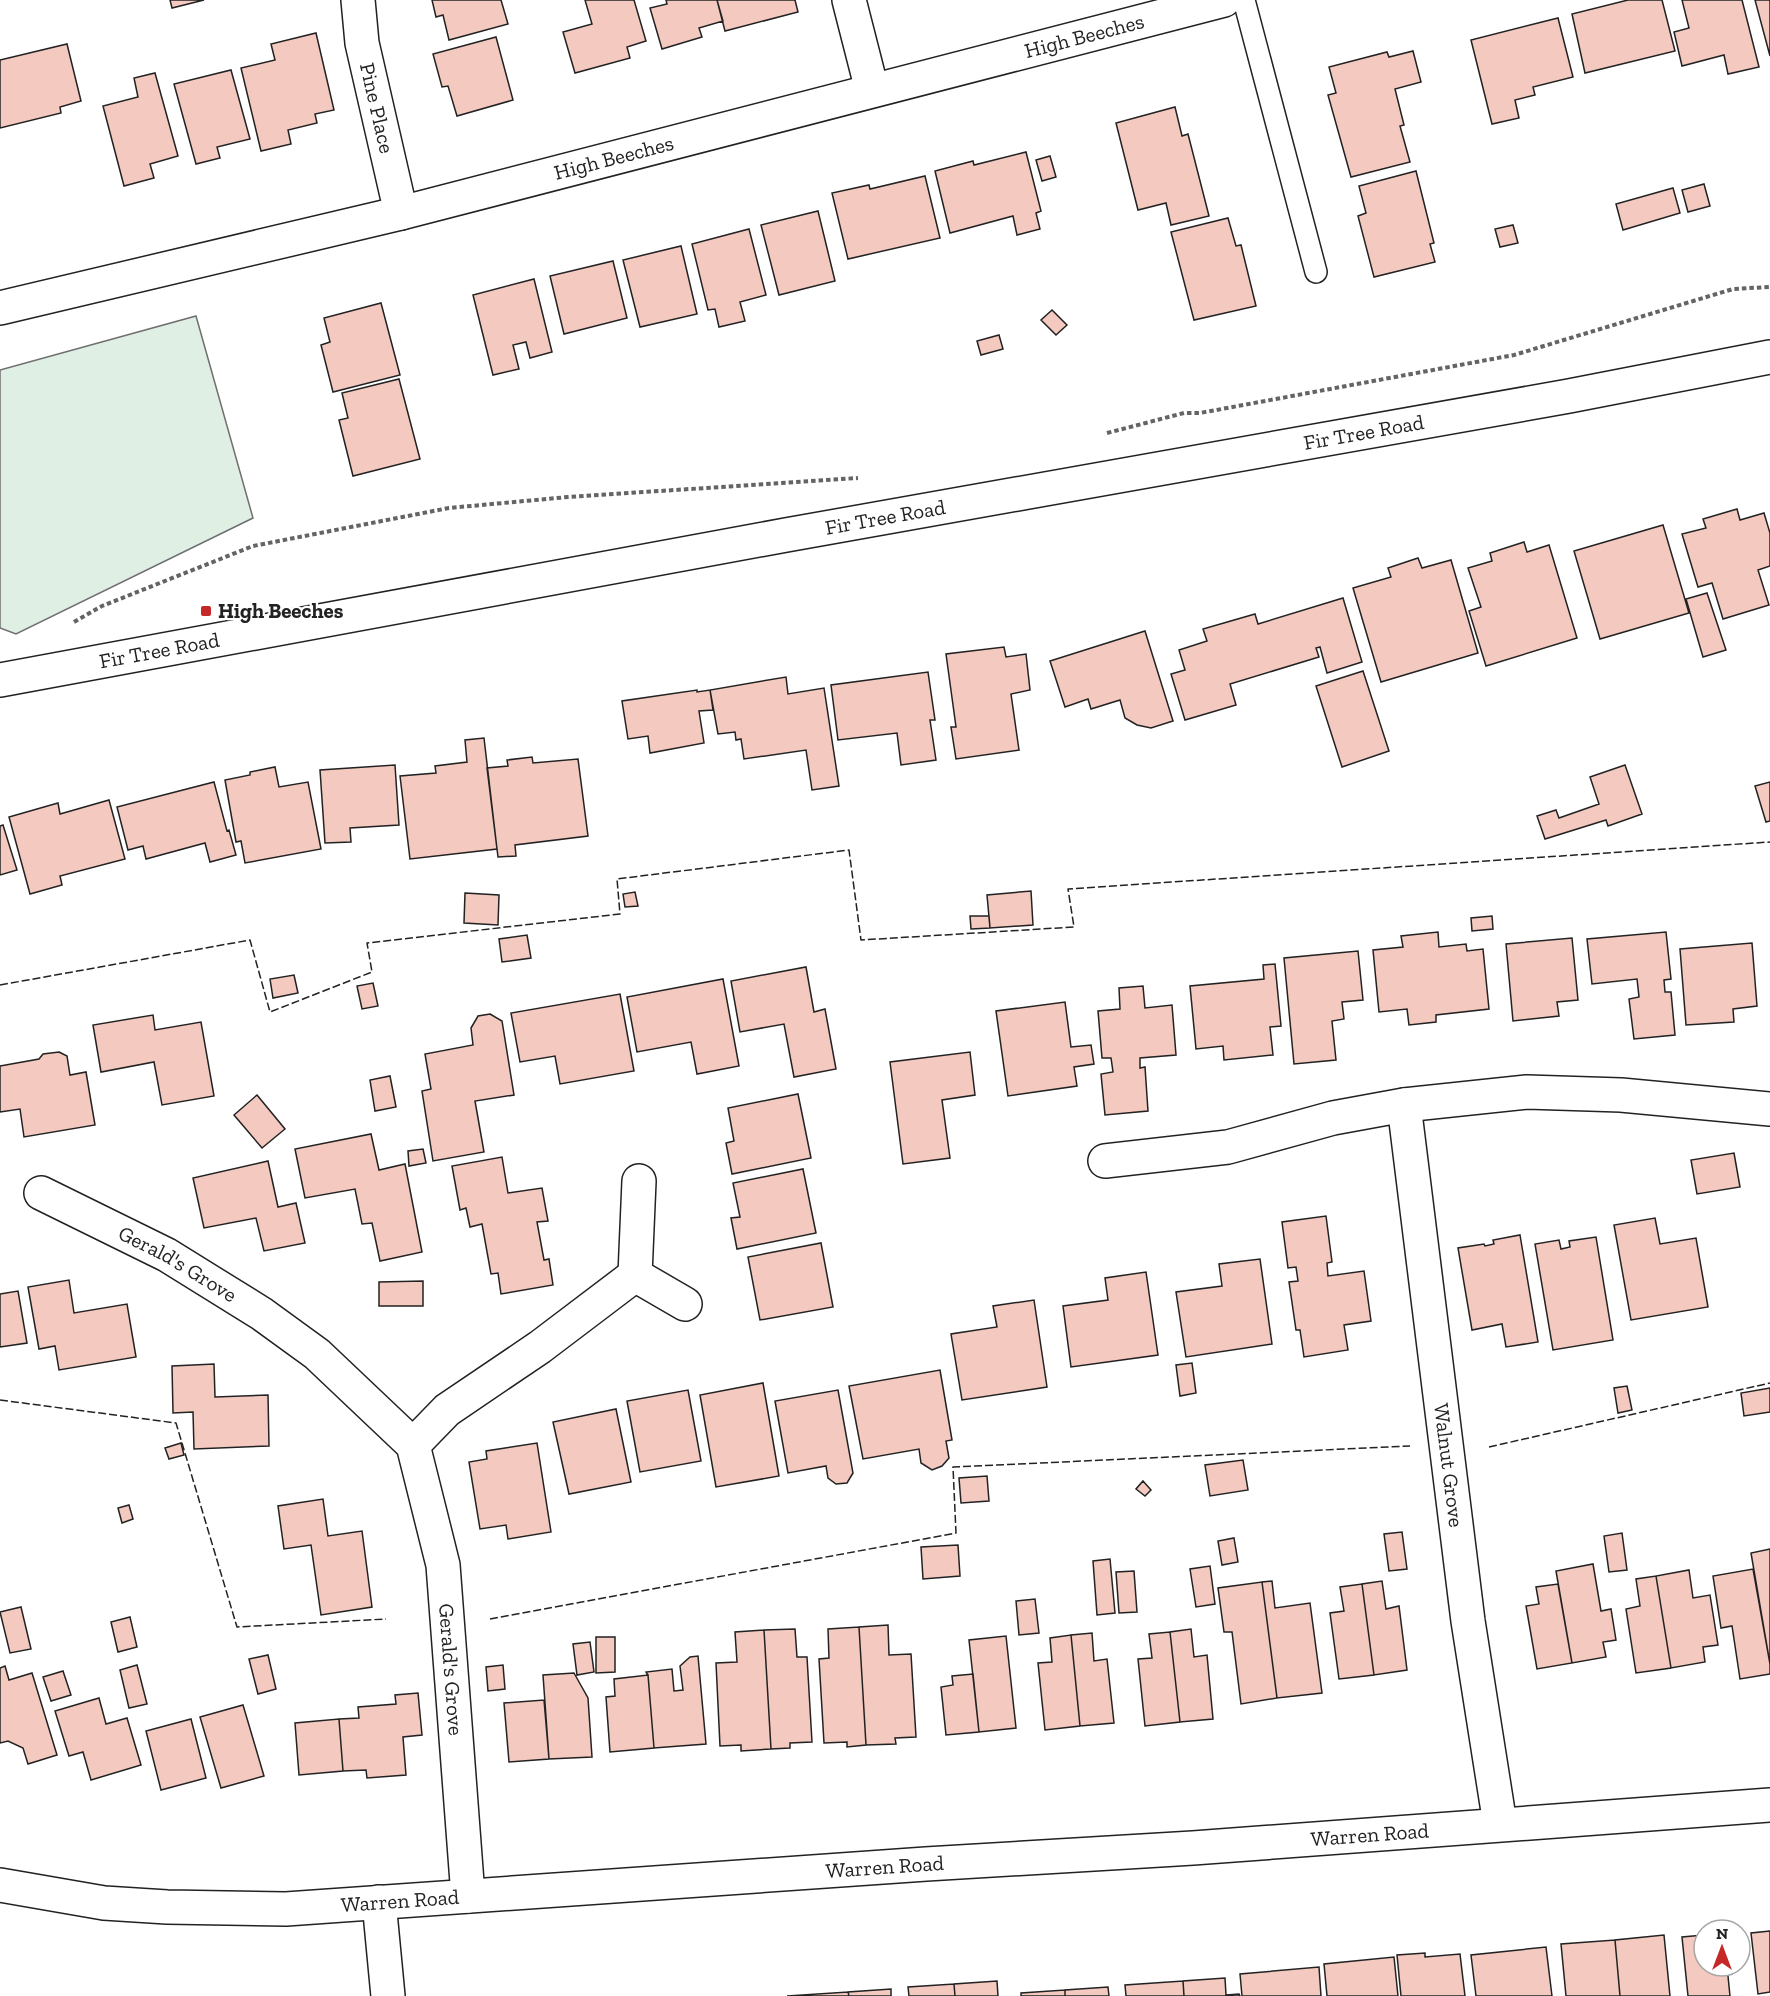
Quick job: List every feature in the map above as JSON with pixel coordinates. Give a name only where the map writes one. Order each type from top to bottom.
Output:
[{"type":"street","name":"Pine Place","points":[[358,0],[362,43],[401,213]]},
{"type":"street","points":[[849,0],[872,90]]},
{"type":"street","name":"High Beeches","points":[[0,308],[401,213],[1224,0]]},
{"type":"street","name":"Fir Tree Road","points":[[0,680],[786,535],[1569,396],[1770,357]]},
{"type":"street","points":[[1105,1161],[1228,1147],[1333,1118],[1404,1105],[1527,1092],[1621,1095],[1770,1110]]},
{"type":"street","name":"Walnut Grove","points":[[1404,1105],[1468,1621],[1500,1824]]},
{"type":"street","points":[[635,1275],[639,1181]]},
{"type":"street","name":"Gerald's Grove","points":[[41,1193],[167,1255],[262,1314],[316,1353],[413,1445],[443,1565],[468,1896]]},
{"type":"street","points":[[635,1275],[685,1304]]},
{"type":"street","points":[[413,1445],[447,1410],[540,1347],[635,1275]]},
{"type":"street","name":"Warren Road","points":[[0,1885],[104,1903],[167,1907],[286,1909],[902,1865],[1193,1848],[1770,1805]]},
{"type":"street","points":[[379,1902],[388,1996]]},
{"type":"lane","points":[[1245,0],[1316,272]]},
{"type":"path","points":[[1097,436],[1184,413],[1200,413],[1514,356],[1733,289],[1770,287]]},
{"type":"path","points":[[65,627],[102,606],[253,546],[449,508],[568,497],[859,478]]},
{"type":"green space","points":[[196,316],[253,518],[16,634],[0,628],[0,370]]},
{"type":"building","points":[[170,0],[204,0],[172,8]]},
{"type":"building","points":[[432,0],[501,0],[508,24],[449,40],[443,15],[436,17]]},
{"type":"building","points":[[585,0],[634,0],[646,41],[627,47],[630,58],[575,73],[563,32],[592,24]]},
{"type":"building","points":[[666,0],[717,0],[723,21],[699,28],[702,37],[662,49],[650,8],[667,4]]},
{"type":"building","points":[[717,0],[795,0],[798,12],[725,31]]},
{"type":"building","points":[[1628,0],[1662,0],[1675,51],[1585,73],[1572,14]]},
{"type":"building","points":[[1682,0],[1742,0],[1759,67],[1728,74],[1724,55],[1682,66],[1674,32],[1689,28]]},
{"type":"building","points":[[1755,0],[1770,0],[1770,56]]},
{"type":"building","points":[[1558,18],[1573,77],[1533,87],[1535,95],[1515,100],[1519,118],[1492,124],[1471,40]]},
{"type":"building","points":[[316,33],[334,110],[315,114],[317,123],[288,130],[291,144],[261,151],[241,68],[275,60],[271,44]]},
{"type":"building","points":[[496,37],[513,100],[457,116],[448,86],[442,87],[433,54]]},
{"type":"building","points":[[67,44],[81,101],[60,107],[61,113],[0,128],[0,60]]},
{"type":"building","points":[[1413,51],[1421,82],[1395,89],[1404,125],[1400,126],[1410,162],[1351,177],[1328,95],[1336,93],[1329,67],[1387,52],[1389,57]]},
{"type":"building","points":[[231,70],[250,139],[217,147],[220,158],[196,164],[174,84]]},
{"type":"building","points":[[155,73],[178,156],[150,164],[154,178],[124,186],[103,106],[138,97],[134,78]]},
{"type":"building","points":[[1175,107],[1182,136],[1188,134],[1209,216],[1171,225],[1166,203],[1138,210],[1116,123]]},
{"type":"building","points":[[1026,152],[1041,211],[1036,213],[1040,229],[1017,235],[1013,216],[950,233],[935,171],[973,161],[974,165]]},
{"type":"building","points":[[1050,156],[1056,177],[1042,181],[1036,160]]},
{"type":"building","points":[[1416,171],[1434,243],[1430,244],[1435,262],[1374,277],[1358,216],[1366,213],[1359,186]]},
{"type":"building","points":[[925,176],[940,238],[848,259],[832,193],[869,185],[870,189]]},
{"type":"building","points":[[1704,184],[1710,206],[1688,212],[1682,190]]},
{"type":"building","points":[[1673,188],[1680,213],[1623,230],[1616,204]]},
{"type":"building","points":[[818,211],[835,281],[779,295],[761,225]]},
{"type":"building","points":[[1228,218],[1236,246],[1241,245],[1256,306],[1194,320],[1171,232]]},
{"type":"building","points":[[1513,225],[1518,243],[1500,247],[1495,229]]},
{"type":"building","points":[[749,229],[766,295],[740,302],[745,321],[719,327],[715,309],[708,310],[692,244]]},
{"type":"building","points":[[681,246],[697,314],[640,327],[623,260]]},
{"type":"building","points":[[613,261],[627,318],[564,334],[550,276]]},
{"type":"building","points":[[534,279],[552,352],[530,358],[526,342],[513,345],[519,369],[493,375],[473,295]]},
{"type":"building","points":[[381,303],[400,375],[333,392],[321,345],[330,342],[324,318]]},
{"type":"building","points":[[1052,310],[1067,325],[1056,335],[1041,320]]},
{"type":"building","points":[[999,335],[1003,349],[981,355],[977,341]]},
{"type":"building","points":[[399,379],[420,459],[353,476],[339,420],[348,418],[342,393]]},
{"type":"building","points":[[1737,509],[1740,520],[1764,513],[1770,533],[1770,566],[1758,570],[1769,605],[1723,619],[1712,583],[1698,587],[1682,534],[1706,528],[1703,519]]},
{"type":"building","points":[[1663,525],[1689,613],[1600,639],[1574,551]]},
{"type":"building","points":[[1524,542],[1527,552],[1549,545],[1577,638],[1486,666],[1469,611],[1481,607],[1468,568],[1492,561],[1490,553]]},
{"type":"building","points":[[1418,558],[1422,568],[1451,560],[1478,653],[1381,682],[1353,588],[1391,577],[1388,568]]},
{"type":"building","points":[[1707,593],[1726,650],[1703,657],[1686,599]]},
{"type":"building","points":[[1343,598],[1362,662],[1327,673],[1320,647],[1316,648],[1319,657],[1230,684],[1236,705],[1185,720],[1171,674],[1185,670],[1179,650],[1207,641],[1203,629],[1255,614],[1258,624]]},
{"type":"building","points":[[1145,631],[1173,721],[1151,728],[1137,725],[1125,718],[1120,700],[1091,709],[1088,699],[1065,707],[1050,661]]},
{"type":"building","points":[[1004,647],[1006,657],[1026,654],[1030,690],[1011,694],[1019,750],[956,759],[951,727],[956,727],[946,654]]},
{"type":"building","points":[[1363,671],[1389,751],[1342,767],[1316,686]]},
{"type":"building","points":[[928,672],[935,720],[930,720],[936,760],[901,765],[897,733],[838,740],[831,685]]},
{"type":"building","points":[[786,677],[788,694],[824,688],[839,786],[812,790],[806,750],[744,759],[741,739],[736,740],[735,732],[718,734],[710,690]]},
{"type":"building","points":[[697,690],[697,692],[710,690],[713,710],[699,711],[704,743],[650,753],[648,736],[628,739],[622,701]]},
{"type":"building","points":[[484,738],[497,849],[410,859],[400,776],[436,773],[435,766],[467,762],[465,740]]},
{"type":"building","points":[[532,757],[533,763],[578,759],[588,836],[515,845],[516,856],[498,857],[487,768],[508,766],[507,760]]},
{"type":"building","points":[[395,765],[399,825],[350,828],[351,842],[325,843],[320,770]]},
{"type":"building","points":[[1625,765],[1642,814],[1608,826],[1606,820],[1545,839],[1537,816],[1556,810],[1559,818],[1599,804],[1590,777]]},
{"type":"building","points":[[275,767],[279,787],[308,782],[321,849],[245,863],[241,841],[236,842],[225,780]]},
{"type":"building","points":[[214,782],[236,855],[210,862],[205,843],[146,859],[143,846],[128,850],[117,807]]},
{"type":"building","points":[[1770,782],[1770,821],[1766,822],[1755,786]]},
{"type":"building","points":[[109,800],[125,859],[60,876],[62,885],[30,894],[9,817],[58,803],[60,814]]},
{"type":"building","points":[[3,825],[17,870],[0,875],[0,826]]},
{"type":"building","points":[[1031,891],[1033,925],[990,928],[987,895]]},
{"type":"building","points":[[635,892],[638,906],[625,907],[623,894]]},
{"type":"building","points":[[465,893],[499,895],[498,925],[464,923]]},
{"type":"building","points":[[970,916],[989,916],[990,928],[971,929]]},
{"type":"building","points":[[1492,916],[1493,929],[1472,931],[1471,918]]},
{"type":"building","points":[[1438,932],[1439,947],[1466,944],[1467,951],[1483,949],[1489,1009],[1436,1015],[1436,1022],[1409,1025],[1407,1009],[1379,1012],[1373,950],[1403,947],[1401,936]]},
{"type":"building","points":[[1666,932],[1671,979],[1664,980],[1665,992],[1671,992],[1675,1035],[1634,1039],[1629,999],[1639,997],[1637,979],[1592,984],[1587,939]]},
{"type":"building","points":[[527,935],[531,958],[502,962],[499,939]]},
{"type":"building","points":[[1572,938],[1578,1000],[1557,1002],[1559,1016],[1513,1021],[1506,944]]},
{"type":"building","points":[[1752,943],[1757,1006],[1733,1009],[1734,1022],[1686,1025],[1680,949]]},
{"type":"building","points":[[1358,951],[1363,1000],[1342,1002],[1344,1019],[1332,1021],[1336,1060],[1294,1064],[1284,958]]},
{"type":"building","points":[[1275,964],[1281,1026],[1270,1027],[1273,1055],[1224,1060],[1223,1046],[1196,1049],[1190,986],[1264,979],[1263,965]]},
{"type":"building","points":[[806,967],[814,1012],[825,1009],[836,1069],[794,1077],[784,1024],[740,1032],[731,981]]},
{"type":"building","points":[[294,975],[298,993],[273,998],[270,979]]},
{"type":"building","points":[[723,979],[739,1066],[697,1074],[691,1042],[637,1052],[627,997]]},
{"type":"building","points":[[373,983],[378,1006],[362,1009],[357,986]]},
{"type":"building","points":[[1143,986],[1145,1008],[1172,1005],[1176,1055],[1140,1058],[1140,1068],[1145,1067],[1148,1111],[1105,1115],[1101,1074],[1113,1072],[1111,1058],[1102,1058],[1098,1011],[1120,1009],[1119,988]]},
{"type":"building","points":[[620,994],[634,1071],[560,1084],[555,1056],[520,1062],[511,1013]]},
{"type":"building","points":[[1065,1002],[1071,1047],[1091,1045],[1094,1064],[1074,1067],[1077,1086],[1008,1096],[996,1011]]},
{"type":"building","points":[[490,1014],[502,1021],[514,1095],[475,1101],[484,1152],[433,1161],[422,1091],[431,1089],[425,1054],[473,1045],[471,1028],[478,1016]]},
{"type":"building","points":[[153,1015],[155,1030],[201,1022],[214,1096],[162,1105],[154,1062],[101,1072],[93,1025]]},
{"type":"building","points":[[59,1052],[67,1056],[70,1075],[86,1072],[95,1125],[24,1137],[20,1109],[0,1112],[0,1066],[39,1059],[43,1054]]},
{"type":"building","points":[[970,1052],[975,1095],[942,1100],[950,1158],[903,1164],[890,1062]]},
{"type":"building","points":[[390,1076],[396,1107],[375,1111],[370,1080]]},
{"type":"building","points":[[798,1094],[811,1158],[732,1174],[726,1143],[734,1141],[728,1108]]},
{"type":"building","points":[[257,1095],[285,1129],[262,1148],[234,1115]]},
{"type":"building","points":[[371,1134],[379,1170],[405,1164],[422,1252],[380,1261],[372,1223],[362,1224],[355,1189],[305,1198],[295,1149]]},
{"type":"building","points":[[423,1149],[426,1163],[409,1166],[408,1151]]},
{"type":"building","points":[[1734,1153],[1740,1187],[1697,1194],[1691,1160]]},
{"type":"building","points":[[502,1157],[508,1193],[542,1188],[548,1221],[537,1222],[544,1260],[549,1259],[553,1285],[501,1294],[498,1273],[491,1274],[482,1224],[470,1227],[466,1208],[460,1210],[452,1166]]},
{"type":"building","points":[[268,1161],[278,1207],[296,1203],[305,1243],[264,1251],[256,1218],[204,1228],[193,1178]]},
{"type":"building","points":[[803,1169],[816,1233],[737,1249],[731,1218],[740,1217],[733,1183]]},
{"type":"building","points":[[1326,1216],[1332,1262],[1327,1263],[1328,1276],[1364,1271],[1371,1321],[1344,1325],[1348,1350],[1304,1357],[1300,1330],[1296,1330],[1289,1282],[1298,1281],[1296,1267],[1288,1268],[1282,1222]]},
{"type":"building","points":[[1655,1218],[1660,1244],[1696,1238],[1708,1307],[1631,1320],[1614,1225]]},
{"type":"building","points":[[1520,1235],[1538,1342],[1506,1347],[1502,1324],[1472,1330],[1458,1248],[1484,1244],[1485,1246],[1494,1244],[1493,1240]]},
{"type":"building","points":[[1596,1237],[1613,1340],[1553,1350],[1535,1244],[1559,1240],[1561,1249],[1570,1247],[1569,1241]]},
{"type":"building","points":[[821,1243],[833,1307],[760,1320],[748,1257]]},
{"type":"building","points":[[1260,1259],[1272,1344],[1186,1357],[1176,1292],[1222,1286],[1219,1264]]},
{"type":"building","points":[[1146,1272],[1158,1355],[1071,1367],[1063,1306],[1108,1300],[1105,1278]]},
{"type":"building","points":[[69,1280],[74,1313],[127,1304],[136,1357],[59,1370],[55,1346],[39,1349],[28,1287]]},
{"type":"building","points":[[423,1281],[423,1306],[379,1306],[379,1282]]},
{"type":"building","points":[[18,1291],[27,1343],[0,1347],[0,1294]]},
{"type":"building","points":[[1034,1300],[1047,1387],[962,1400],[951,1334],[997,1327],[993,1306]]},
{"type":"building","points":[[1192,1363],[1196,1393],[1180,1396],[1176,1365]]},
{"type":"building","points":[[214,1364],[215,1397],[268,1395],[269,1446],[194,1449],[193,1412],[173,1413],[172,1366]]},
{"type":"building","points":[[940,1370],[952,1440],[946,1441],[949,1458],[942,1466],[932,1470],[921,1463],[919,1449],[863,1459],[849,1386]]},
{"type":"building","points":[[763,1383],[779,1476],[716,1487],[700,1395]]},
{"type":"building","points":[[1627,1386],[1632,1410],[1618,1413],[1614,1388]]},
{"type":"building","points":[[1770,1388],[1770,1412],[1744,1416],[1741,1393]]},
{"type":"building","points":[[688,1390],[701,1461],[640,1472],[627,1401]]},
{"type":"building","points":[[838,1390],[853,1473],[847,1483],[836,1484],[828,1478],[826,1466],[788,1473],[775,1401]]},
{"type":"building","points":[[616,1409],[631,1482],[569,1494],[553,1422]]},
{"type":"building","points":[[181,1443],[184,1455],[169,1459],[165,1448]]},
{"type":"building","points":[[537,1443],[551,1532],[508,1539],[506,1525],[480,1529],[469,1462],[487,1459],[486,1451]]},
{"type":"building","points":[[1243,1460],[1248,1490],[1210,1496],[1205,1465]]},
{"type":"building","points":[[987,1476],[989,1501],[961,1503],[959,1478]]},
{"type":"building","points":[[1143,1481],[1151,1490],[1145,1496],[1136,1489]]},
{"type":"building","points":[[323,1499],[328,1536],[362,1531],[372,1607],[321,1615],[311,1545],[284,1549],[278,1506]]},
{"type":"building","points":[[129,1505],[133,1519],[122,1523],[118,1508]]},
{"type":"building","points":[[1402,1532],[1407,1569],[1389,1571],[1384,1534]]},
{"type":"building","points":[[1622,1533],[1627,1570],[1609,1572],[1604,1536]]},
{"type":"building","points":[[1234,1538],[1238,1562],[1222,1565],[1218,1541]]},
{"type":"building","points":[[958,1545],[960,1576],[923,1579],[921,1547]]},
{"type":"building","points":[[1770,1549],[1770,1664],[1751,1553]]},
{"type":"building","points":[[1110,1559],[1115,1613],[1097,1615],[1093,1561]]},
{"type":"building","points":[[1593,1564],[1601,1611],[1611,1609],[1616,1640],[1603,1642],[1606,1657],[1572,1663],[1556,1571]]},
{"type":"building","points":[[1210,1566],[1215,1604],[1196,1607],[1190,1569]]},
{"type":"building","points":[[1753,1569],[1770,1674],[1740,1679],[1732,1626],[1721,1628],[1713,1576]]},
{"type":"building","points":[[1689,1570],[1693,1598],[1710,1595],[1718,1645],[1703,1647],[1705,1662],[1671,1668],[1656,1576]]},
{"type":"building","points":[[1134,1571],[1137,1612],[1119,1613],[1116,1572]]},
{"type":"building","points":[[1656,1576],[1671,1668],[1636,1673],[1626,1609],[1640,1606],[1636,1579]]},
{"type":"building","points":[[1272,1581],[1275,1608],[1310,1603],[1322,1693],[1277,1698],[1262,1582]]},
{"type":"building","points":[[1382,1581],[1386,1609],[1399,1606],[1407,1670],[1374,1675],[1362,1584]]},
{"type":"building","points":[[1262,1582],[1277,1698],[1241,1704],[1232,1632],[1224,1632],[1218,1588]]},
{"type":"building","points":[[1362,1584],[1374,1675],[1339,1679],[1330,1613],[1344,1611],[1340,1587]]},
{"type":"building","points":[[1558,1584],[1572,1663],[1537,1669],[1526,1606],[1539,1604],[1536,1587]]},
{"type":"building","points":[[1035,1599],[1039,1633],[1019,1635],[1016,1601]]},
{"type":"building","points":[[21,1607],[31,1649],[10,1653],[0,1612]]},
{"type":"building","points":[[130,1617],[137,1647],[118,1652],[111,1622]]},
{"type":"building","points":[[888,1625],[889,1655],[911,1654],[916,1737],[895,1738],[896,1744],[866,1745],[859,1627]]},
{"type":"building","points":[[859,1627],[866,1745],[847,1747],[847,1742],[824,1743],[819,1659],[829,1658],[828,1629]]},
{"type":"building","points":[[795,1629],[797,1657],[807,1657],[812,1742],[790,1743],[790,1748],[771,1749],[764,1630]]},
{"type":"building","points":[[1191,1629],[1194,1657],[1207,1655],[1213,1719],[1180,1722],[1170,1632]]},
{"type":"building","points":[[764,1630],[771,1749],[741,1751],[741,1745],[720,1746],[716,1663],[737,1662],[735,1632]]},
{"type":"building","points":[[1170,1632],[1180,1722],[1145,1726],[1138,1659],[1152,1658],[1149,1634]]},
{"type":"building","points":[[1092,1633],[1094,1661],[1107,1659],[1114,1723],[1080,1726],[1071,1635]]},
{"type":"building","points":[[1071,1635],[1080,1726],[1045,1730],[1038,1663],[1052,1662],[1050,1638]]},
{"type":"building","points":[[1006,1636],[1016,1728],[979,1732],[969,1640]]},
{"type":"building","points":[[596,1637],[615,1637],[615,1672],[596,1673]]},
{"type":"building","points":[[590,1642],[594,1672],[577,1675],[573,1644]]},
{"type":"building","points":[[268,1655],[276,1689],[258,1694],[249,1659]]},
{"type":"building","points":[[698,1656],[706,1744],[654,1748],[646,1672],[672,1669],[674,1691],[683,1690],[680,1666],[690,1657]]},
{"type":"building","points":[[137,1665],[147,1704],[129,1708],[120,1670]]},
{"type":"building","points":[[503,1665],[505,1689],[488,1691],[486,1667]]},
{"type":"building","points":[[5,1666],[9,1680],[32,1673],[57,1755],[28,1764],[23,1748],[8,1741],[0,1743],[0,1668]]},
{"type":"building","points":[[63,1671],[71,1695],[51,1701],[43,1677]]},
{"type":"building","points":[[574,1673],[588,1698],[592,1757],[549,1759],[543,1675]]},
{"type":"building","points":[[973,1674],[979,1732],[946,1735],[941,1687],[953,1685],[952,1676]]},
{"type":"building","points":[[648,1675],[654,1748],[610,1752],[606,1697],[615,1696],[614,1679]]},
{"type":"building","points":[[418,1693],[422,1735],[403,1737],[406,1775],[367,1778],[366,1770],[343,1771],[339,1719],[359,1718],[358,1707],[396,1704],[395,1695]]},
{"type":"building","points":[[99,1698],[106,1724],[127,1718],[141,1765],[91,1780],[83,1752],[69,1756],[55,1711]]},
{"type":"building","points":[[544,1700],[549,1759],[509,1762],[504,1703]]},
{"type":"building","points":[[243,1705],[264,1776],[221,1788],[200,1717]]},
{"type":"building","points":[[191,1719],[206,1778],[161,1790],[146,1731]]},
{"type":"building","points":[[339,1719],[343,1771],[299,1775],[295,1723]]},
{"type":"building","points":[[1770,1931],[1770,1992],[1758,1994],[1752,1933]]},
{"type":"building","points":[[1664,1935],[1670,1996],[1620,1996],[1615,1940]]},
{"type":"building","points":[[1692,1936],[1692,1978],[1728,1978],[1730,1996],[1688,1996],[1682,1937]]},
{"type":"building","points":[[1615,1940],[1620,1996],[1566,1996],[1561,1944]]},
{"type":"building","points":[[1546,1947],[1552,1996],[1476,1996],[1471,1955]]},
{"type":"building","points":[[1425,1953],[1425,1957],[1460,1954],[1465,1996],[1401,1996],[1397,1955]]},
{"type":"building","points":[[1394,1957],[1398,1996],[1327,1996],[1324,1964]]},
{"type":"building","points":[[1319,1967],[1321,1996],[1242,1996],[1240,1974]]},
{"type":"building","points":[[1225,1978],[1226,1995],[1239,1994],[1240,1996],[1184,1996],[1183,1981]]},
{"type":"building","points":[[997,1981],[998,1996],[955,1996],[954,1984]]},
{"type":"building","points":[[1183,1981],[1184,1996],[1126,1996],[1125,1985]]},
{"type":"building","points":[[954,1984],[955,1996],[909,1996],[908,1987]]},
{"type":"building","points":[[1108,1987],[1109,1996],[1065,1996],[1065,1990]]},
{"type":"building","points":[[891,1989],[891,1996],[849,1996],[848,1992]]},
{"type":"building","points":[[1065,1990],[1065,1996],[1021,1996],[1021,1993]]},
{"type":"building","points":[[848,1992],[849,1996],[787,1996]]},
{"type":"fence","points":[[0,985],[250,940],[270,1012],[372,972],[367,943],[620,914],[617,879],[849,850],[861,940],[1074,927],[1068,889],[1770,842]]},
{"type":"fence","points":[[1489,1447],[1770,1383]]},
{"type":"fence","points":[[0,1400],[176,1423],[237,1627],[386,1619]]},
{"type":"fence","points":[[490,1619],[956,1533],[953,1467],[1410,1446]]},
{"type":"place","name":"High Beeches","points":[[206,611]]}]
